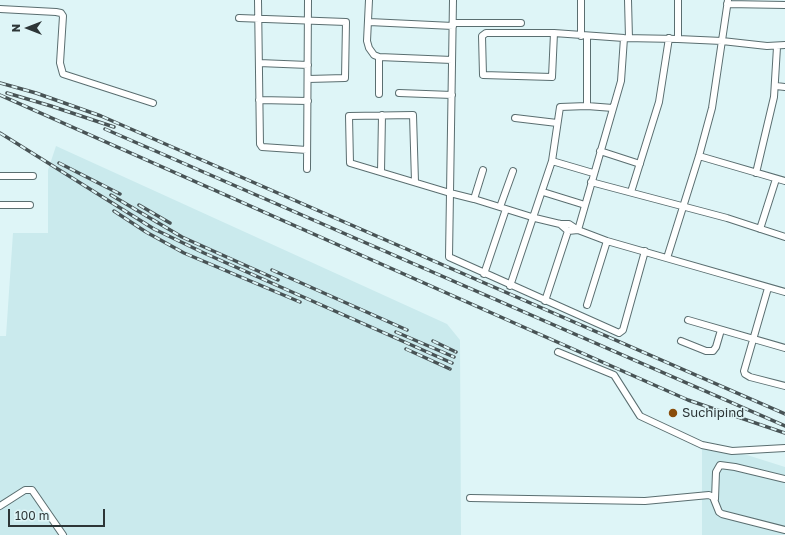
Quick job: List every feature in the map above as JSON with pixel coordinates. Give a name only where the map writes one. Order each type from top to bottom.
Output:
[{"type":"street","points":[[258,0],[261,146],[307,150]]},
{"type":"street","points":[[307,169],[308,0]]},
{"type":"street","points":[[369,0],[367,41],[369,48],[374,55],[379,57],[452,60]]},
{"type":"street","points":[[453,0],[449,257],[510,286],[621,332],[645,251]]},
{"type":"street","points":[[581,0],[587,106]]},
{"type":"street","points":[[578,230],[593,173],[621,81],[627,38],[628,0]]},
{"type":"street","points":[[678,0],[678,38]]},
{"type":"street","points":[[667,258],[699,156],[712,108],[727,2],[785,5]]},
{"type":"street","points":[[0,9],[50,11],[61,13],[63,16],[60,63],[63,74],[153,104]]},
{"type":"street","points":[[239,18],[346,22],[346,77],[344,79],[308,79]]},
{"type":"street","points":[[369,22],[453,24],[521,23]]},
{"type":"street","points":[[554,33],[552,77],[483,75],[484,34],[554,33],[627,38],[678,38],[777,47],[785,45]]},
{"type":"street","points":[[632,192],[659,102],[668,38]]},
{"type":"street","points":[[756,173],[772,111],[776,86],[777,47]]},
{"type":"street","points":[[379,57],[379,94]]},
{"type":"street","points":[[259,63],[308,65]]},
{"type":"street","points":[[776,86],[785,87]]},
{"type":"street","points":[[399,93],[452,95]]},
{"type":"street","points":[[259,100],[308,101]]},
{"type":"street","points":[[510,286],[543,192],[552,161],[560,107],[587,106],[613,108]]},
{"type":"street","points":[[415,182],[414,116],[412,114],[351,115],[349,117],[350,162],[450,193],[474,199],[534,218],[560,224],[569,224],[578,230],[607,241],[785,292]]},
{"type":"street","points":[[381,172],[382,115]]},
{"type":"street","points":[[515,118],[557,124]]},
{"type":"street","points":[[600,151],[640,164]]},
{"type":"street","points":[[699,156],[785,181]]},
{"type":"street","points":[[552,161],[593,173]]},
{"type":"street","points":[[474,199],[483,170]]},
{"type":"street","points":[[484,274],[513,171]]},
{"type":"street","points":[[0,176],[33,176]]},
{"type":"street","points":[[760,229],[776,179]]},
{"type":"street","points":[[591,182],[684,206],[785,237]]},
{"type":"street","points":[[543,192],[585,205]]},
{"type":"street","points":[[0,205],[30,205]]},
{"type":"street","points":[[560,224],[568,231],[578,230]]},
{"type":"street","points":[[545,301],[568,231]]},
{"type":"street","points":[[587,305],[607,241]]},
{"type":"street","points":[[768,288],[744,368],[745,374],[785,386]]},
{"type":"street","points":[[688,320],[785,348]]},
{"type":"street","points":[[681,341],[706,351],[713,351],[716,348],[721,330]]},
{"type":"street","points":[[558,352],[614,375],[635,411],[640,416],[697,443],[732,450],[785,448]]},
{"type":"street","points":[[785,478],[720,465],[717,468],[715,499],[719,512],[722,514],[785,530]]},
{"type":"street","points":[[0,506],[25,490],[32,490],[63,535]]},
{"type":"street","points":[[470,498],[649,501],[709,495],[715,499]]},
{"type":"shaded area","points":[[56,146],[447,324],[460,340],[461,535],[0,535],[0,336],[6,336],[13,233],[48,233],[48,170]]},
{"type":"shaded area","points":[[702,446],[747,455],[785,467],[785,535],[702,535]]},
{"type":"railway","points":[[0,83],[36,93],[101,116],[785,414]]},
{"type":"railway","points":[[7,93],[114,127]]},
{"type":"railway","points":[[0,95],[688,400],[785,433]]},
{"type":"railway","points":[[105,129],[785,426]]},
{"type":"railway","points":[[0,133],[154,229],[204,253],[452,363]]},
{"type":"railway","points":[[59,163],[120,194]]},
{"type":"railway","points":[[111,195],[182,237],[278,280]]},
{"type":"railway","points":[[139,205],[170,223]]},
{"type":"railway","points":[[114,211],[146,232],[184,253],[300,302]]},
{"type":"railway","points":[[272,270],[407,330]]},
{"type":"railway","points":[[396,332],[454,357]]},
{"type":"railway","points":[[433,341],[456,352]]},
{"type":"railway","points":[[406,349],[450,369]]},
{"type":"place","name":"Suchipind","points":[[673,413]]}]
